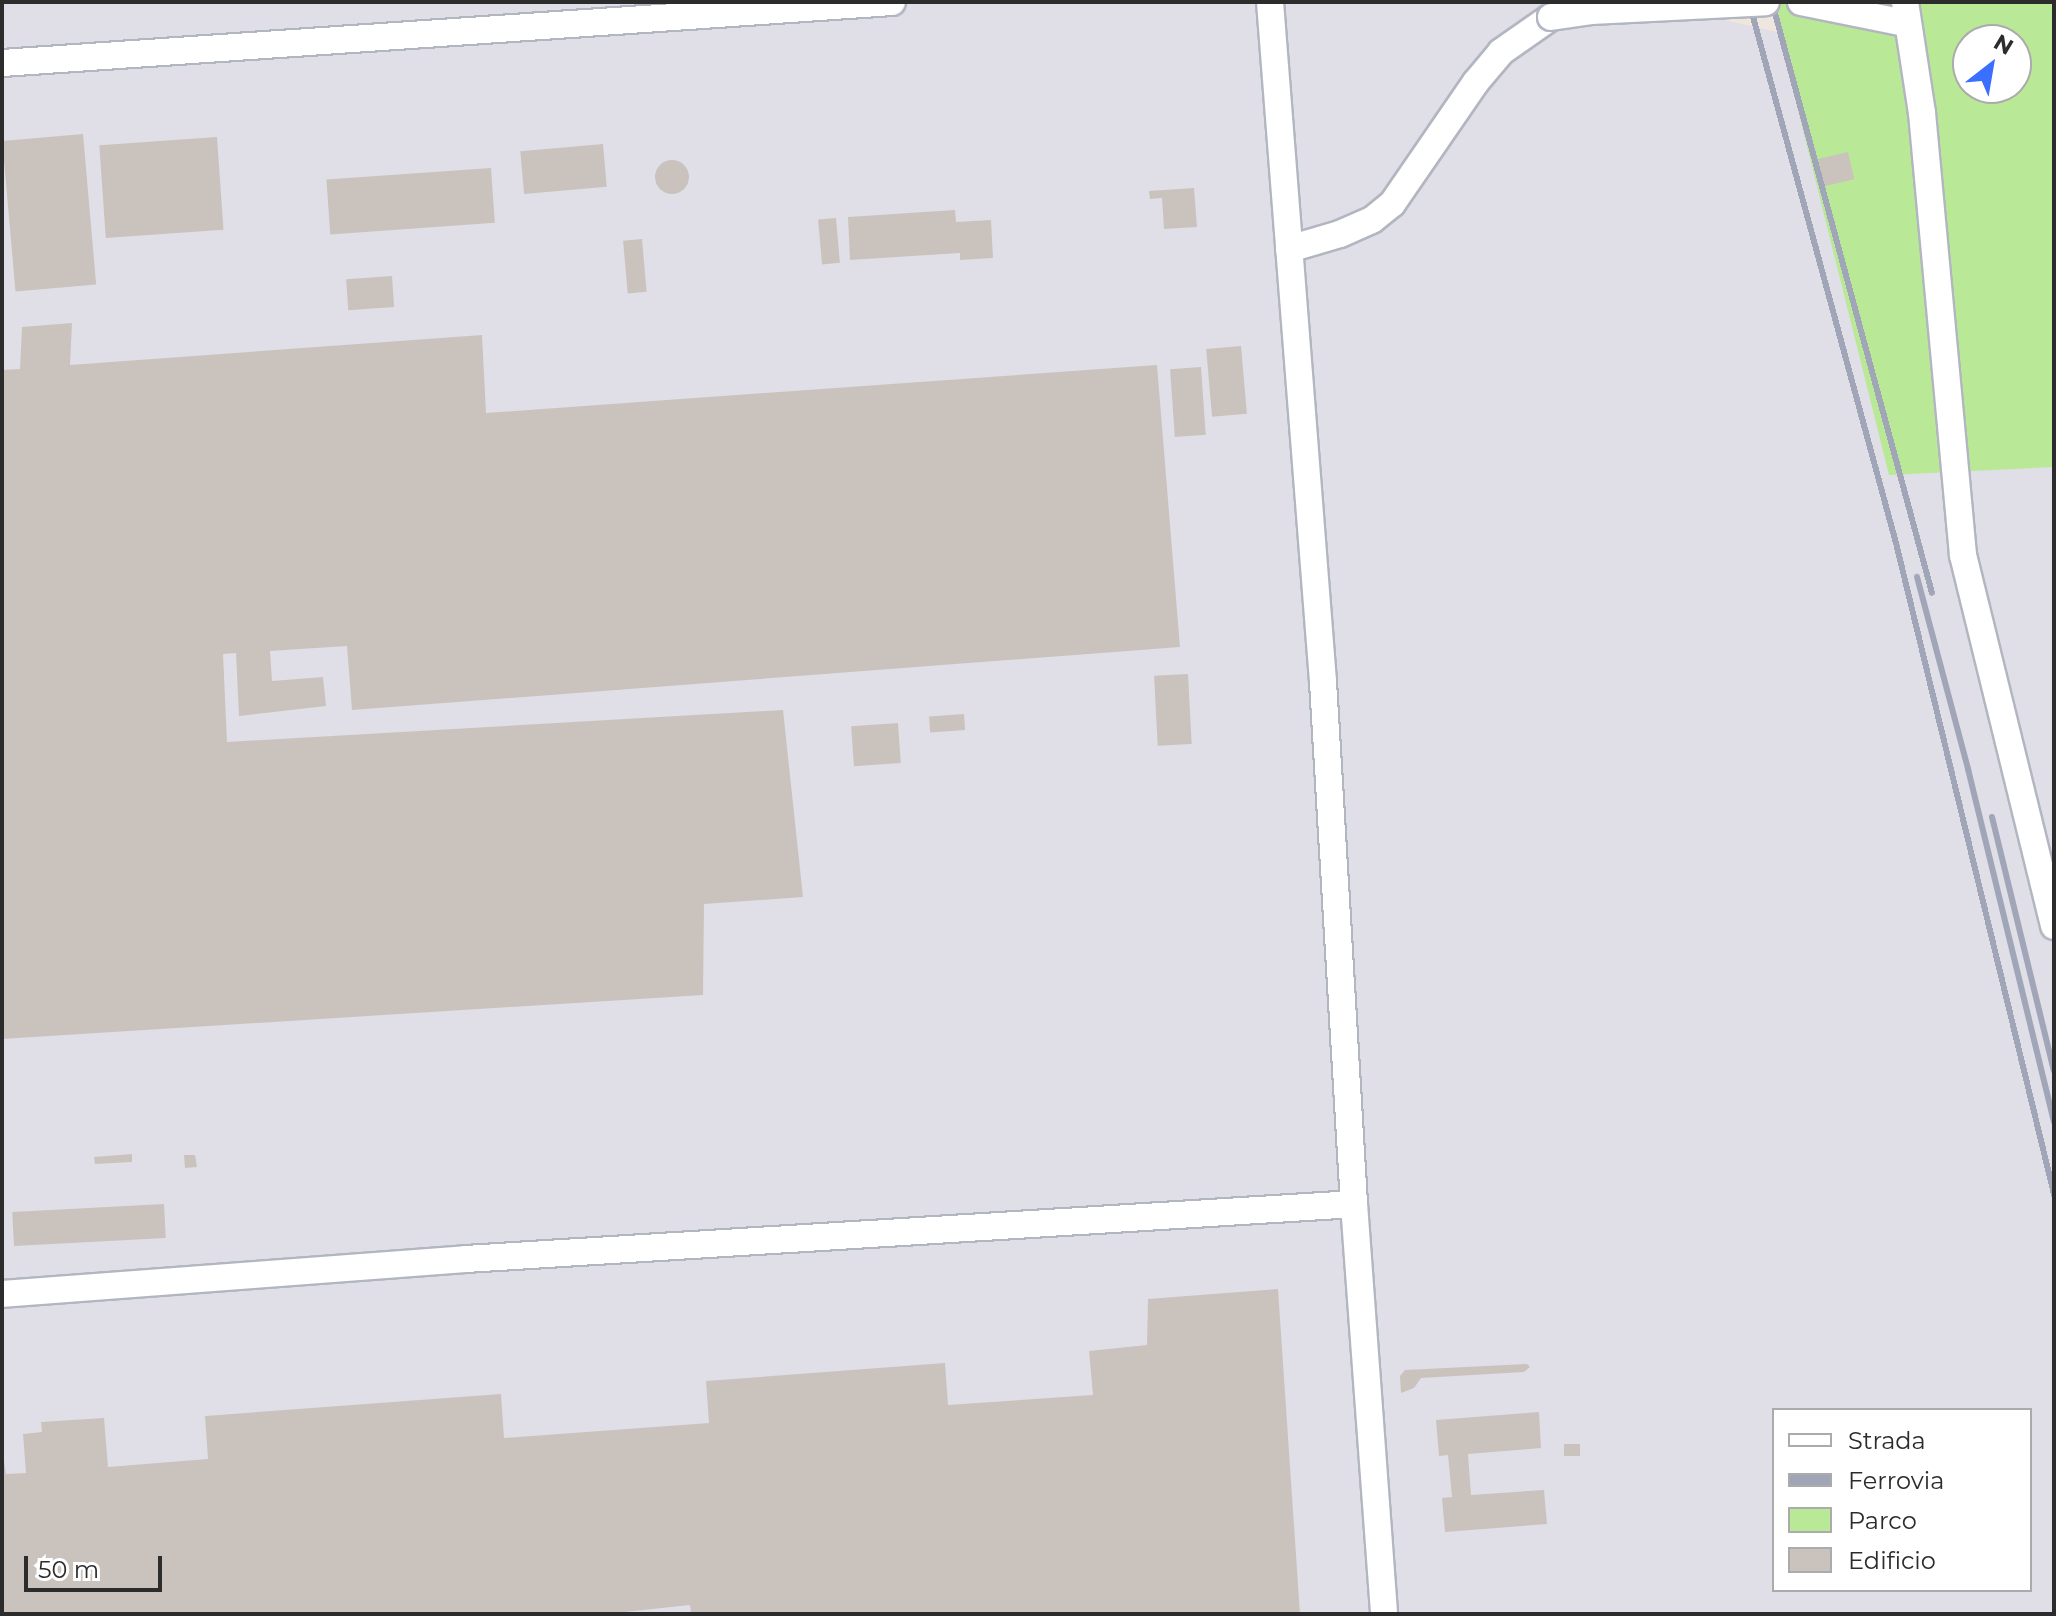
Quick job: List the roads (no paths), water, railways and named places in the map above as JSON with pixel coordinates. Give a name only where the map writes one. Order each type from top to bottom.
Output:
[{"type":"street","points":[[2,63],[892,2]]},
{"type":"street","points":[[1270,2],[1323,682],[1354,1204],[1384,1614]]},
{"type":"street","points":[[1289,249],[1340,234],[1372,220],[1392,204],[1476,82],[1501,52],[1551,17],[1591,11],[1766,2]]},
{"type":"street","points":[[1805,3],[1905,12],[1922,113],[1963,555],[2054,926]]},
{"type":"street","points":[[2,1294],[466,1259],[1354,1204]]},
{"type":"railway","points":[[1749,2],[1896,543],[2054,1194]]},
{"type":"railway","points":[[1772,2],[1932,593]]},
{"type":"railway","points":[[1917,577],[1968,769],[2054,1122]]},
{"type":"railway","points":[[1992,817],[2054,1071]]}]
